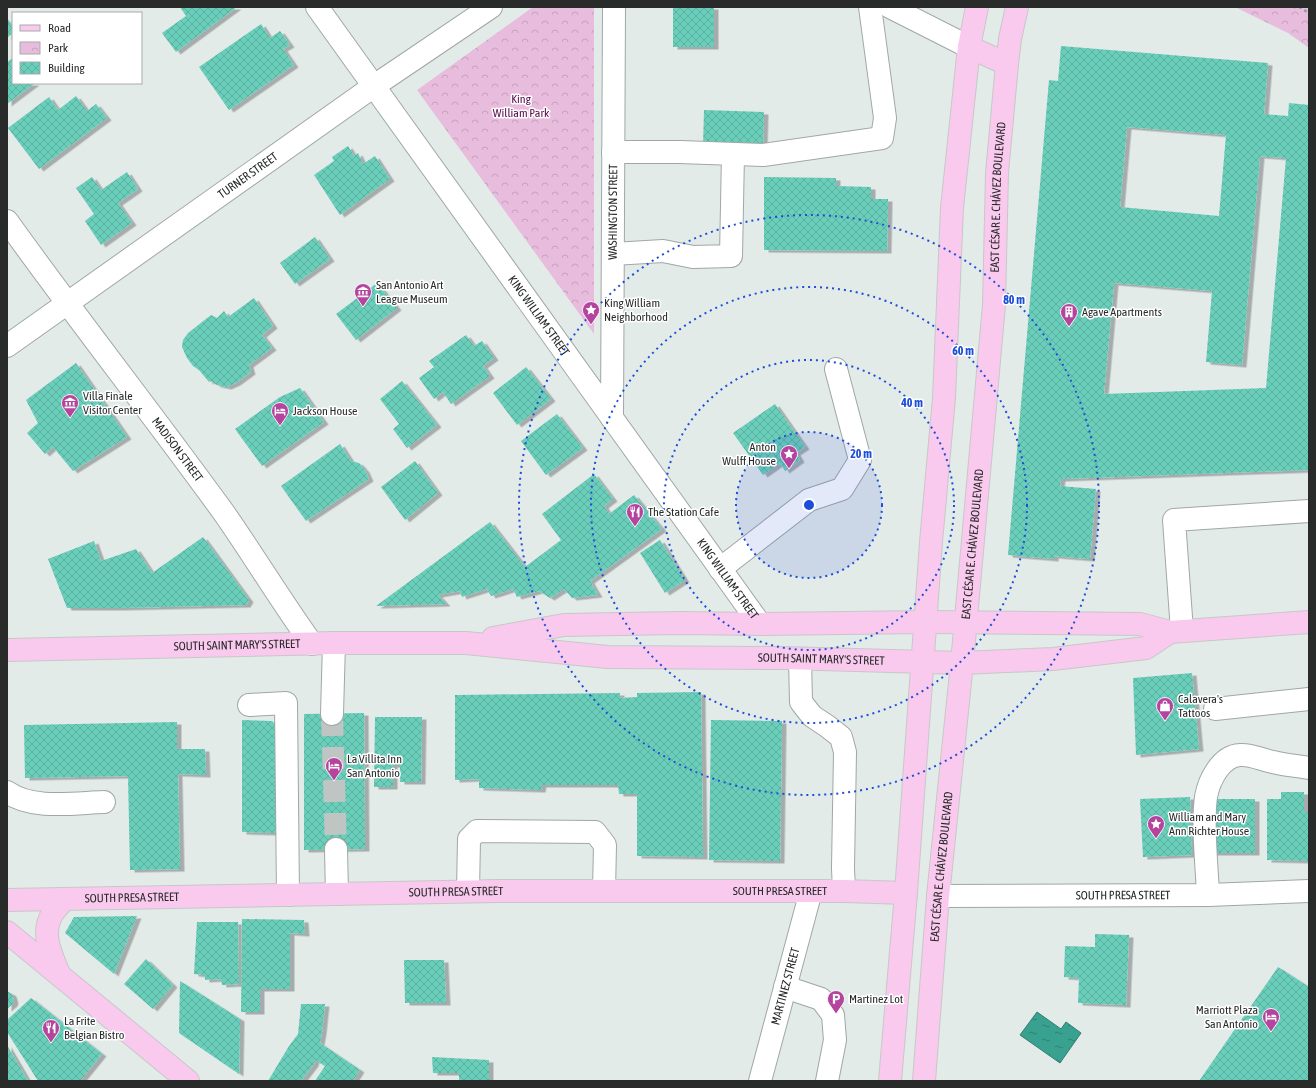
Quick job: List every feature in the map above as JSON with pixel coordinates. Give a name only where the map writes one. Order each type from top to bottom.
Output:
[{"type":"main road","points":[[890,1081],[906,894],[925,622],[944,398],[952,208],[969,47],[977,7]]},
{"type":"main road","name":"EAST CÉSAR E. CHÁVEZ BOULEVARD","points":[[924,1081],[938,896],[966,623],[994,305],[997,173],[1010,39],[1017,7]]},
{"type":"main road","points":[[969,47],[1007,64]]},
{"type":"main road","name":"SOUTH SAINT MARY'S STREET","points":[[466,643],[564,625],[925,622],[1140,624],[1176,631],[1309,622]]},
{"type":"main road","name":"SOUTH SAINT MARY'S STREET","points":[[7,650],[334,643],[466,643],[608,656],[962,662],[1053,659],[1146,648],[1176,631]]},
{"type":"main road","name":"SOUTH PRESA STREET","points":[[7,900],[468,891],[844,891],[906,894]]},
{"type":"main road","points":[[60,975],[47,942],[48,924],[51,916],[65,899]]},
{"type":"main road","points":[[7,932],[188,1081]]},
{"type":"street","name":"KING WILLIAM STREET","points":[[317,7],[760,624]]},
{"type":"street","name":"TURNER STREET","points":[[7,346],[374,86],[491,7]]},
{"type":"street","name":"WASHINGTON STREET","points":[[612,418],[614,7]]},
{"type":"street","points":[[613,152],[763,155],[882,138],[885,118],[870,7]]},
{"type":"street","points":[[890,7],[969,47]]},
{"type":"street","points":[[613,254],[663,251],[694,257],[731,256],[733,154]]},
{"type":"street","name":"MADISON STREET","points":[[7,221],[66,304],[224,514],[312,644]]},
{"type":"street","points":[[720,569],[809,500],[842,489],[860,460],[836,369]]},
{"type":"street","points":[[1176,631],[1174,520],[1309,511]]},
{"type":"street","points":[[332,714],[334,643]]},
{"type":"street","points":[[800,659],[801,702],[812,716],[841,737],[845,752],[844,891]]},
{"type":"street","points":[[1215,708],[1309,699]]},
{"type":"street","points":[[248,705],[286,703],[288,895]]},
{"type":"street","points":[[1208,895],[1205,829],[1206,797],[1211,781],[1223,763],[1231,757],[1239,754],[1284,765],[1309,768]]},
{"type":"street","points":[[7,792],[15,798],[39,804],[104,802]]},
{"type":"street","points":[[468,891],[469,839],[478,831],[595,832],[605,845],[604,891]]},
{"type":"street","points":[[336,849],[337,894]]},
{"type":"street","name":"MARTINEZ STREET","points":[[760,1081],[811,891]]},
{"type":"street","name":"SOUTH PRESA STREET","points":[[938,896],[1208,895],[1309,891]]},
{"type":"street","points":[[785,987],[820,999],[833,1015],[835,1040],[827,1081]]},
{"type":"path","points":[[1293,7],[1309,13]]},
{"type":"green space","name":"King William Park","points":[[533,7],[594,7],[594,334],[417,90]]},
{"type":"green space","points":[[1235,7],[1309,7],[1309,48],[1288,33]]},
{"type":"water","points":[[1037,1012],[1061,1029],[1066,1022],[1081,1033],[1060,1063],[1020,1035]]},
{"type":"building","points":[[180,7],[237,7],[176,52],[162,33],[186,16]]},
{"type":"building","points":[[673,7],[714,7],[714,47],[673,47]]},
{"type":"building","points":[[7,18],[12,25],[12,34],[7,38]]},
{"type":"building","points":[[261,24],[270,38],[280,31],[290,45],[283,49],[294,65],[229,110],[199,67]]},
{"type":"building","name":"Agave Apartments","points":[[1061,46],[1268,63],[1264,114],[1288,116],[1289,103],[1309,105],[1309,470],[1061,479],[1060,486],[1096,489],[1090,559],[1054,556],[1054,559],[1008,555],[1049,80],[1058,81]],"holes":[[[1127,127],[1226,135],[1219,216],[1120,207]],[[1260,156],[1286,158],[1266,388],[1104,394],[1114,283],[1212,291],[1206,362],[1242,365]]]},
{"type":"building","points":[[12,59],[12,84],[34,84],[7,104],[7,62]]},
{"type":"building","points":[[76,96],[87,111],[96,104],[107,118],[39,169],[8,128],[49,97],[58,110]]},
{"type":"building","points":[[704,110],[764,112],[763,148],[703,146]]},
{"type":"building","points":[[348,146],[354,156],[358,153],[363,164],[375,156],[390,179],[340,215],[314,175],[334,161],[332,157]]},
{"type":"building","points":[[127,172],[138,189],[118,203],[132,223],[101,245],[85,221],[94,214],[76,188],[92,177],[101,190]]},
{"type":"building","points":[[764,177],[836,178],[836,186],[871,187],[871,199],[888,199],[887,251],[764,250]]},
{"type":"building","points":[[315,237],[330,259],[295,284],[280,263]]},
{"type":"building","points":[[377,283],[397,308],[356,340],[336,314]]},
{"type":"building","points":[[254,298],[273,326],[262,335],[272,348],[249,365],[251,372],[236,383],[227,387],[217,385],[211,381],[209,382],[187,358],[182,347],[183,340],[188,333],[211,315],[217,318],[224,311],[228,317]]},
{"type":"building","points":[[466,335],[474,346],[482,341],[494,358],[483,366],[490,376],[451,404],[443,392],[434,399],[419,378],[434,367],[429,361]]},
{"type":"building","points":[[76,363],[127,437],[73,471],[53,447],[45,454],[27,433],[38,423],[26,400]]},
{"type":"building","points":[[526,367],[551,399],[517,425],[493,393]]},
{"type":"building","points":[[402,381],[437,425],[407,448],[393,429],[399,424],[380,399]]},
{"type":"building","name":"Jackson House","points":[[300,388],[324,422],[262,466],[235,429],[280,397]]},
{"type":"building","points":[[775,404],[805,447],[796,453],[800,460],[785,471],[780,463],[763,475],[733,433]]},
{"type":"building","points":[[557,414],[583,448],[546,475],[521,441]]},
{"type":"building","points":[[340,444],[351,461],[359,463],[365,470],[369,479],[306,521],[281,486]]},
{"type":"building","points":[[415,461],[438,493],[405,520],[381,487]]},
{"type":"building","points":[[594,474],[613,499],[604,506],[609,514],[634,495],[662,529],[590,581],[598,595],[572,598],[564,589],[550,598],[539,591],[517,597],[513,589],[491,596],[487,589],[462,597],[460,591],[438,595],[446,604],[376,606],[490,522],[525,567],[561,540],[542,514]]},
{"type":"building","points":[[203,537],[249,600],[246,605],[67,608],[48,559],[94,541],[101,561],[136,549],[152,573]]},
{"type":"building","points":[[660,540],[685,580],[665,593],[640,553]]},
{"type":"building","points":[[1192,673],[1199,749],[1136,755],[1133,678]]},
{"type":"building","points":[[701,692],[703,857],[637,856],[637,794],[619,794],[618,785],[542,785],[541,790],[479,788],[479,779],[455,780],[455,695],[620,693],[620,698],[637,697],[637,693]]},
{"type":"building","name":"La Villita Inn San Antonio","points":[[364,713],[365,849],[304,850],[304,714]]},
{"type":"building","points":[[375,717],[422,717],[421,782],[400,782],[400,765],[393,765],[393,787],[374,787]]},
{"type":"building","points":[[242,720],[272,721],[279,727],[277,833],[242,832]]},
{"type":"building","points":[[711,720],[782,721],[780,861],[709,860]]},
{"type":"building","points":[[177,722],[177,749],[205,749],[206,775],[178,774],[180,869],[130,870],[128,776],[25,778],[24,725]]},
{"type":"building","points":[[1281,792],[1304,792],[1304,812],[1309,812],[1309,861],[1267,860],[1267,799],[1281,799]]},
{"type":"building","points":[[1190,797],[1192,855],[1143,857],[1140,799]]},
{"type":"building","points":[[1209,799],[1255,799],[1255,853],[1208,853]]},
{"type":"building","points":[[137,916],[114,974],[65,933],[74,917]]},
{"type":"building","points":[[242,919],[304,920],[305,934],[290,933],[290,989],[260,989],[260,1012],[241,1012]]},
{"type":"building","points":[[197,922],[238,922],[239,984],[222,985],[221,979],[205,980],[205,975],[194,974]]},
{"type":"building","points":[[1095,934],[1129,935],[1126,1005],[1078,1003],[1079,978],[1064,977],[1065,946],[1095,947]]},
{"type":"building","points":[[146,959],[173,985],[153,1009],[124,984]]},
{"type":"building","points":[[404,960],[444,960],[446,1003],[405,1003]]},
{"type":"building","name":"Marriott Plaza San Antonio","points":[[1278,967],[1309,987],[1309,1078],[1307,1081],[1199,1081]]},
{"type":"building","points":[[180,981],[240,1019],[239,1074],[179,1033]]},
{"type":"building","points":[[7,991],[12,994],[14,1001],[13,1004],[7,1009]]},
{"type":"building","name":"La Frite Belgian Bistro","points":[[31,998],[102,1054],[80,1081],[38,1081],[7,1032],[7,1020]]},
{"type":"building","points":[[301,1004],[325,1004],[320,1043],[360,1070],[353,1081],[315,1081],[325,1066],[315,1060],[314,1064],[301,1081],[268,1081],[298,1034]]},
{"type":"building","points":[[7,1045],[28,1081],[7,1081]]},
{"type":"building","points":[[432,1057],[489,1060],[489,1081],[459,1081],[459,1073],[433,1073]]},
{"type":"tunnel","points":[[332,714],[336,849]]},
{"type":"place","name":"San Antonio Art League Museum","points":[[363,307]]},
{"type":"place","name":"King William Neighborhood","points":[[591,325]]},
{"type":"place","name":"Agave Apartments","points":[[1069,327]]},
{"type":"place","name":"Villa Finale Visitor Center","points":[[70,418]]},
{"type":"place","name":"Jackson House","points":[[280,426]]},
{"type":"place","name":"Anton Wulff House","points":[[789,469]]},
{"type":"place","name":"The Station Cafe","points":[[635,527]]},
{"type":"place","name":"Calavera's Tattoos","points":[[1165,721]]},
{"type":"place","name":"La Villita Inn San Antonio","points":[[334,781]]},
{"type":"place","name":"William and Mary Ann Richter House","points":[[1156,839]]},
{"type":"place","name":"Martinez Lot","points":[[836,1014]]},
{"type":"place","name":"Marriott Plaza San Antonio","points":[[1271,1032]]},
{"type":"place","name":"La Frite Belgian Bistro","points":[[51,1043]]}]
